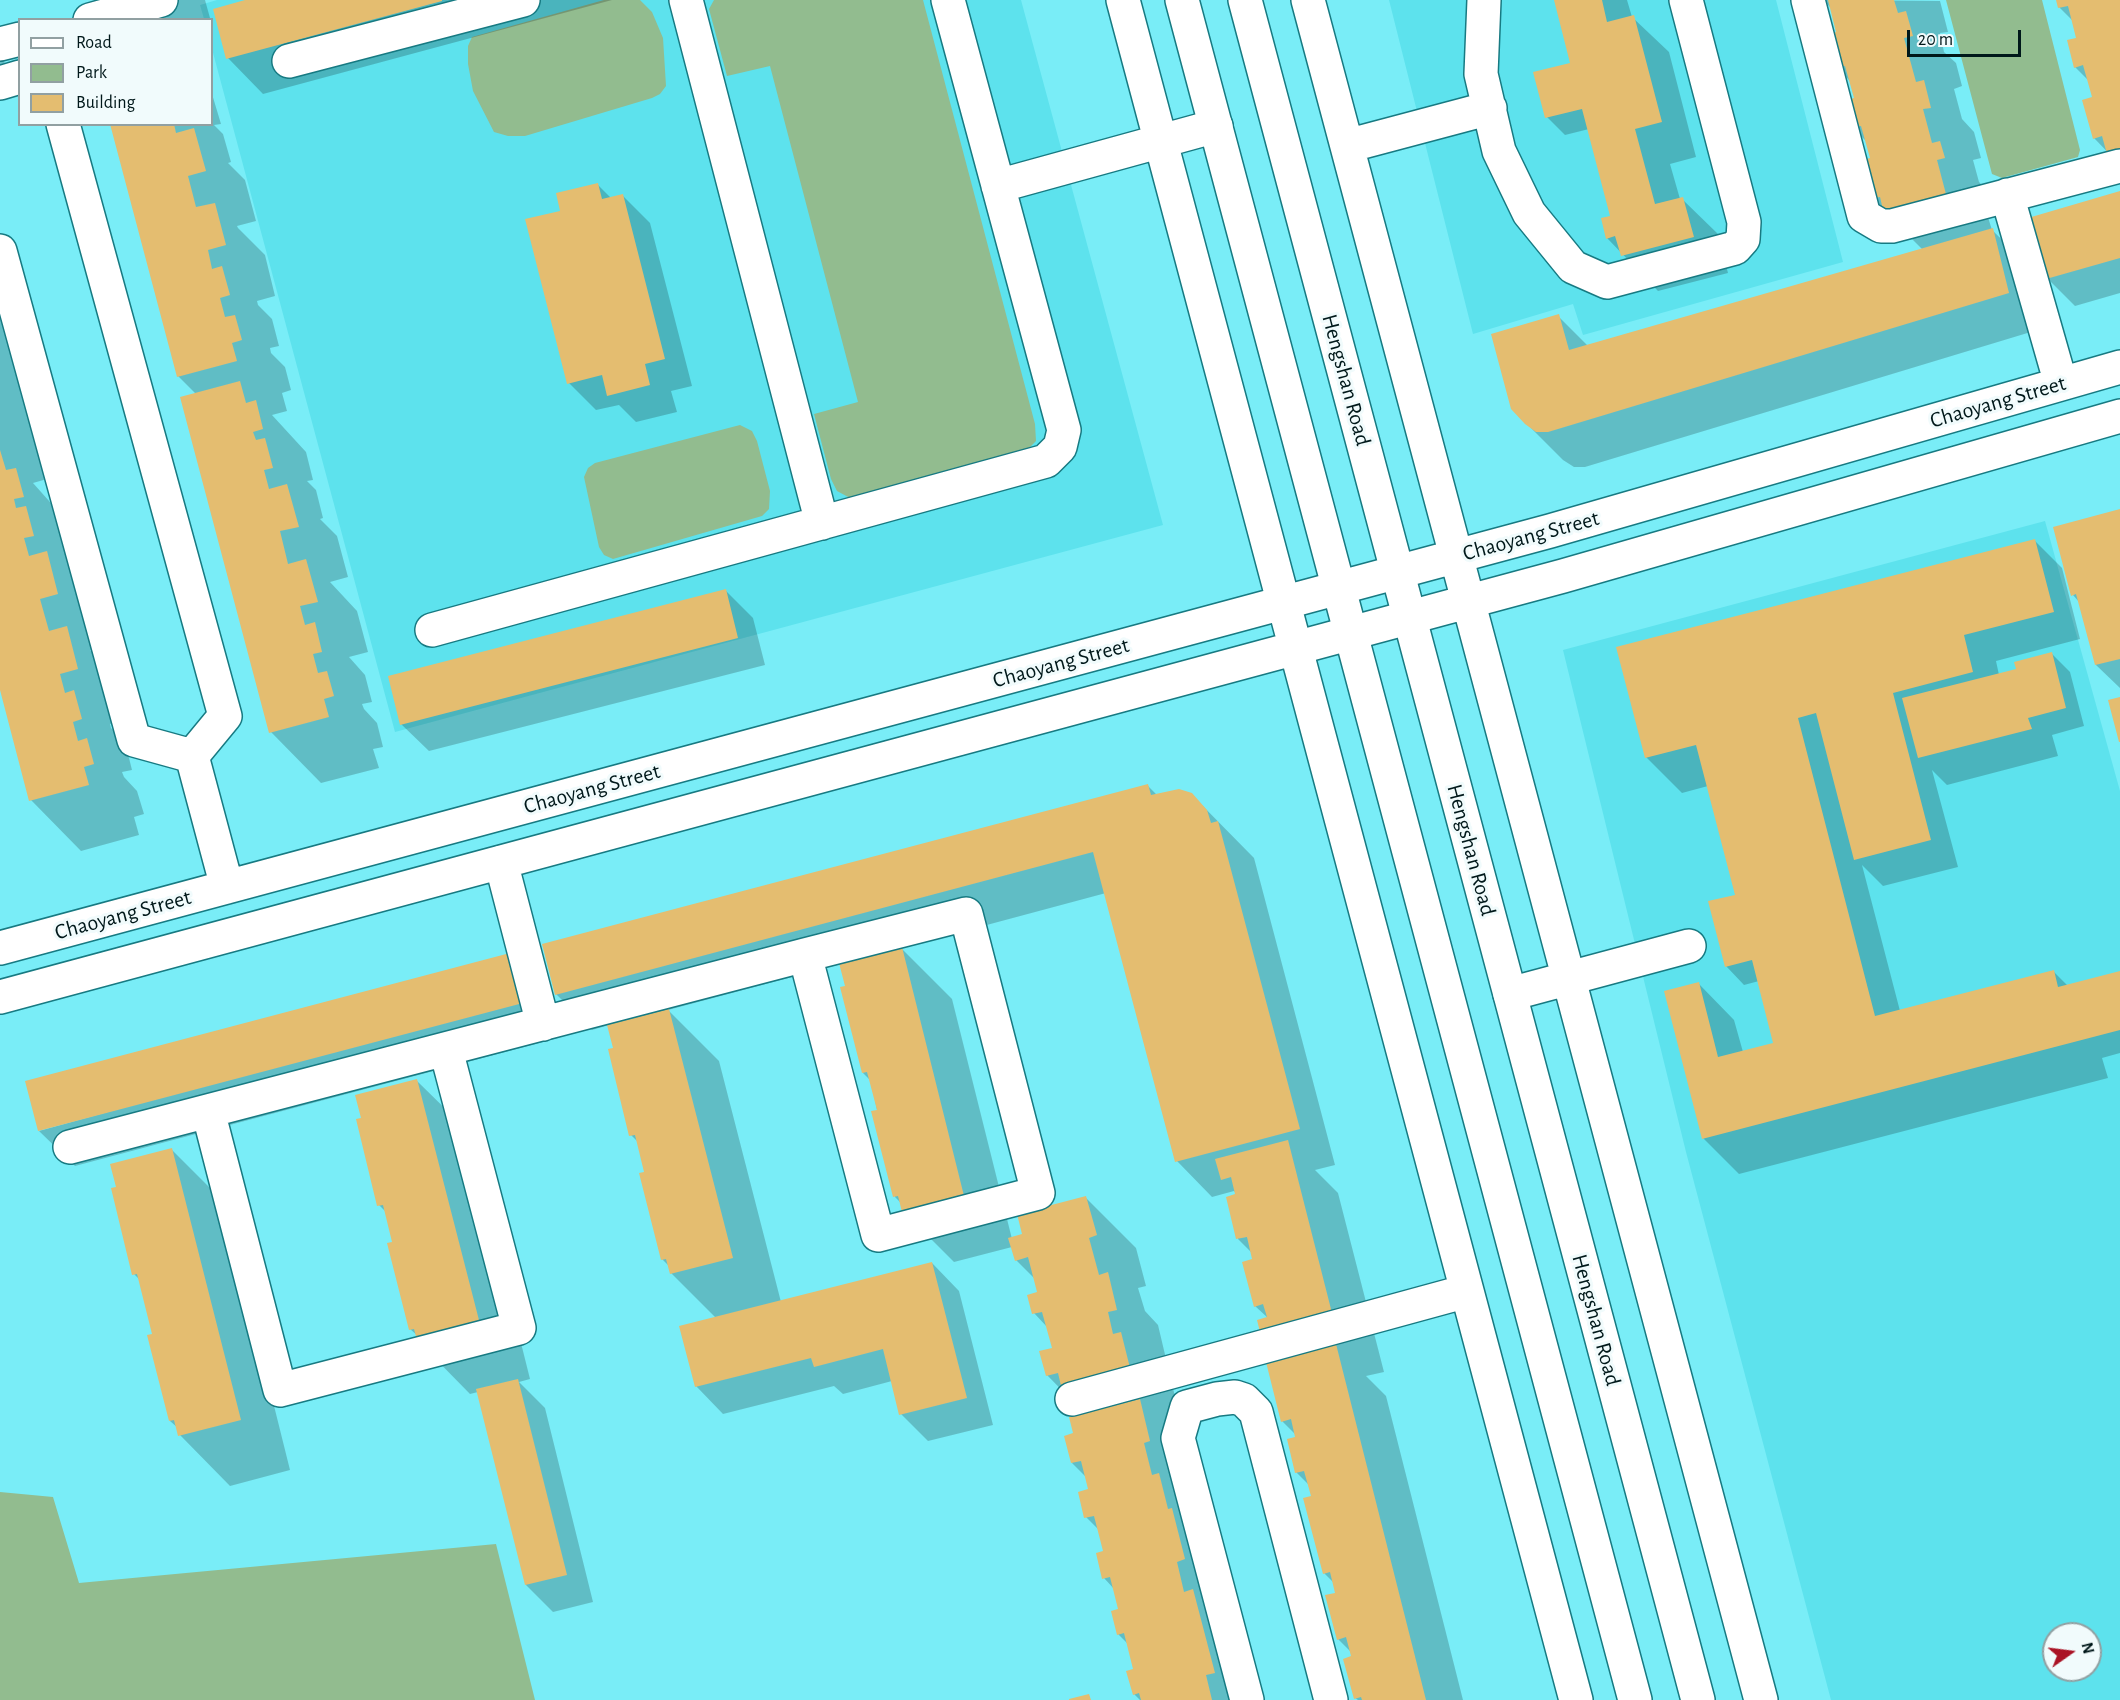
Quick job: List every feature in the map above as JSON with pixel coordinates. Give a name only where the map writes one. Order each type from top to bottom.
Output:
[{"type":"street","points":[[97,18],[161,0]]},
{"type":"street","points":[[289,61],[523,0]]},
{"type":"street","points":[[686,0],[822,523]]},
{"type":"street","points":[[432,630],[1046,461],[1060,447],[1064,430],[948,0]]},
{"type":"street","points":[[1123,0],[1576,1700]]},
{"type":"street","points":[[1182,0],[1635,1700]]},
{"type":"street","name":"Hengshan Road","points":[[1245,0],[1698,1700]]},
{"type":"street","points":[[1308,0],[1761,1700]]},
{"type":"street","points":[[1484,0],[1481,74],[1499,151],[1529,213],[1573,267],[1607,282],[1735,248],[1743,239],[1744,222],[1686,0]]},
{"type":"street","points":[[1808,0],[1864,216],[1881,226],[1892,226],[2120,166]]},
{"type":"street","points":[[0,44],[18,40]]},
{"type":"street","points":[[0,83],[18,78]]},
{"type":"street","points":[[1347,146],[1490,108]]},
{"type":"street","points":[[64,126],[225,716],[192,756]]},
{"type":"street","points":[[998,186],[1216,126]]},
{"type":"street","points":[[2007,195],[2061,384]]},
{"type":"street","points":[[0,251],[134,740],[192,756]]},
{"type":"street","name":"Chaoyang Street","points":[[0,948],[1550,531],[2120,367]]},
{"type":"street","name":"Chaoyang Street","points":[[0,997],[1468,602],[2120,416]]},
{"type":"street","points":[[192,756],[227,887]]},
{"type":"street","points":[[501,862],[543,1024]]},
{"type":"street","points":[[70,1147],[966,914],[1038,1193],[878,1235],[805,956]]},
{"type":"street","points":[[1509,994],[1689,946]]},
{"type":"street","points":[[208,1111],[280,1390],[519,1328],[446,1050]]},
{"type":"street","points":[[1072,1399],[1467,1291]]},
{"type":"street","points":[[1247,1700],[1178,1438],[1188,1407],[1234,1397],[1244,1400],[1256,1412],[1331,1700]]},
{"type":"shaded area","points":[[217,0],[1021,0],[1163,525],[395,732],[213,53],[213,18],[204,18],[200,5]]},
{"type":"shaded area","points":[[1389,0],[1776,0],[1843,262],[1583,335],[1573,304],[1473,334]]},
{"type":"shaded area","points":[[2045,521],[2120,791],[2120,1700],[1831,1700],[1686,1152],[1563,650]]},
{"type":"green space","points":[[604,0],[640,0],[652,12],[663,38],[666,86],[660,94],[525,136],[508,136],[494,132],[473,91],[468,64],[468,46],[472,37]]},
{"type":"green space","points":[[714,0],[923,0],[1035,424],[1036,441],[1026,451],[850,498],[837,491],[831,479],[814,414],[858,402],[770,66],[727,76],[709,9]]},
{"type":"green space","points":[[1946,0],[2042,0],[2080,150],[2078,157],[2002,178],[1992,174]]},
{"type":"green space","points":[[740,425],[752,431],[757,441],[770,491],[769,509],[762,516],[613,559],[604,555],[599,547],[584,477],[588,468],[595,463]]},
{"type":"green space","points":[[0,1492],[53,1497],[79,1583],[496,1544],[535,1700],[0,1700]]},
{"type":"building","points":[[245,0],[442,1],[226,59],[213,9]]},
{"type":"building","points":[[1554,0],[1602,0],[1607,22],[1634,15],[1662,122],[1635,129],[1655,204],[1683,197],[1694,237],[1621,256],[1615,236],[1606,239],[1601,218],[1610,216],[1582,109],[1545,118],[1533,72],[1570,63]]},
{"type":"building","points":[[1828,0],[1894,0],[1898,13],[1906,11],[1913,36],[1904,38],[1916,82],[1924,80],[1931,108],[1923,109],[1932,143],[1940,141],[1945,158],[1937,160],[1947,198],[1884,214],[1880,197],[1870,199],[1860,161],[1870,158],[1861,126],[1851,128],[1844,101],[1854,98],[1845,66],[1836,69],[1827,35],[1836,32]]},
{"type":"building","points":[[2056,0],[2120,0],[2120,150],[2107,154],[2102,136],[2093,139],[2082,100],[2092,97],[2083,65],[2074,68],[2067,40],[2076,38],[2068,6],[2058,8]]},
{"type":"building","points":[[111,126],[174,126],[176,133],[194,128],[206,171],[188,176],[196,207],[215,203],[226,245],[208,250],[212,269],[222,266],[230,295],[220,298],[225,317],[235,315],[242,340],[232,343],[237,361],[177,377]]},
{"type":"building","points":[[598,183],[602,199],[623,194],[665,359],[645,364],[650,385],[607,396],[602,375],[567,384],[525,219],[560,211],[556,193]]},
{"type":"building","points":[[2120,191],[2120,258],[2046,279],[2028,218]]},
{"type":"building","points":[[1993,228],[2009,293],[1548,432],[1536,432],[1511,409],[1491,334],[1559,314],[1569,350]]},
{"type":"building","points":[[240,381],[246,403],[256,400],[263,429],[253,432],[256,440],[265,438],[273,468],[264,470],[269,489],[287,484],[299,527],[280,531],[288,564],[306,559],[318,602],[300,606],[305,625],[315,622],[322,652],[313,654],[318,673],[327,671],[334,696],[324,699],[329,717],[269,733],[180,397]]},
{"type":"building","points":[[0,450],[6,470],[16,468],[24,497],[14,499],[16,508],[26,506],[34,536],[24,538],[29,556],[47,551],[58,594],[40,599],[49,631],[67,626],[78,669],[60,674],[65,693],[74,690],[82,719],[73,722],[78,741],[87,738],[94,764],[84,767],[89,785],[29,801],[0,690]]},
{"type":"building","points":[[2120,509],[2120,659],[2095,665],[2076,594],[2071,596],[2053,527]]},
{"type":"building","points":[[2035,539],[2054,612],[1964,635],[1973,672],[1893,693],[1931,840],[1854,860],[1816,713],[1798,718],[1875,1016],[2054,970],[2058,987],[2120,971],[2120,1030],[1702,1139],[1664,991],[1699,982],[1718,1057],[1773,1043],[1752,960],[1725,967],[1708,901],[1735,895],[1696,745],[1645,758],[1616,647]]},
{"type":"building","points":[[726,589],[738,638],[400,725],[388,676]]},
{"type":"building","points":[[2052,652],[2066,708],[2028,718],[2032,729],[1918,758],[1902,698],[2016,669],[2014,662]]},
{"type":"building","points":[[2120,697],[2120,742],[2119,742],[2108,700]]},
{"type":"building","points":[[1148,784],[1151,795],[1179,789],[1192,793],[1207,810],[1211,823],[1218,821],[1300,1129],[1175,1162],[1093,852],[555,995],[542,944]]},
{"type":"building","points":[[902,947],[964,1196],[902,1212],[898,1196],[893,1197],[871,1111],[877,1110],[867,1072],[862,1073],[840,987],[845,986],[839,963]]},
{"type":"building","points":[[510,953],[523,1003],[38,1131],[25,1081]]},
{"type":"building","points":[[669,1009],[733,1258],[670,1274],[666,1259],[661,1260],[639,1173],[644,1172],[635,1135],[629,1136],[608,1049],[613,1048],[607,1025]]},
{"type":"building","points":[[417,1079],[481,1328],[418,1344],[414,1329],[409,1330],[387,1243],[392,1242],[383,1205],[377,1206],[356,1119],[361,1118],[355,1095]]},
{"type":"building","points":[[1288,1140],[1334,1321],[1262,1340],[1257,1320],[1267,1317],[1263,1304],[1254,1307],[1242,1262],[1252,1259],[1247,1237],[1236,1239],[1226,1197],[1235,1194],[1231,1177],[1221,1180],[1215,1159]]},
{"type":"building","points":[[172,1148],[241,1420],[178,1436],[174,1420],[169,1421],[147,1335],[152,1334],[137,1274],[132,1275],[111,1188],[116,1187],[110,1164]]},
{"type":"building","points":[[1086,1196],[1097,1235],[1089,1238],[1099,1275],[1108,1272],[1117,1310],[1108,1312],[1113,1334],[1121,1332],[1131,1372],[1062,1390],[1058,1373],[1046,1376],[1039,1351],[1052,1348],[1042,1312],[1032,1314],[1027,1295],[1037,1292],[1028,1257],[1015,1261],[1008,1238],[1022,1234],[1017,1214]]},
{"type":"building","points":[[932,1262],[967,1398],[899,1415],[883,1349],[814,1367],[811,1358],[695,1387],[679,1326]]},
{"type":"building","points":[[1336,1344],[1426,1700],[1362,1700],[1361,1697],[1354,1699],[1343,1659],[1351,1656],[1346,1637],[1337,1640],[1325,1595],[1335,1593],[1330,1572],[1323,1574],[1303,1498],[1311,1496],[1304,1471],[1295,1473],[1287,1439],[1295,1437],[1291,1419],[1281,1422],[1266,1362]]},
{"type":"building","points":[[518,1379],[567,1575],[525,1585],[476,1389]]},
{"type":"building","points":[[1140,1399],[1150,1441],[1144,1443],[1152,1475],[1159,1473],[1168,1509],[1172,1508],[1185,1559],[1177,1562],[1184,1592],[1193,1589],[1215,1673],[1206,1675],[1212,1700],[1141,1700],[1139,1693],[1133,1695],[1126,1671],[1133,1669],[1124,1633],[1117,1635],[1111,1611],[1118,1609],[1110,1577],[1102,1579],[1096,1553],[1103,1551],[1094,1516],[1084,1518],[1078,1492],[1088,1489],[1081,1461],[1071,1463],[1064,1436],[1073,1433],[1069,1417]]},
{"type":"building","points":[[1089,1694],[1091,1700],[1069,1700],[1069,1699]]}]
